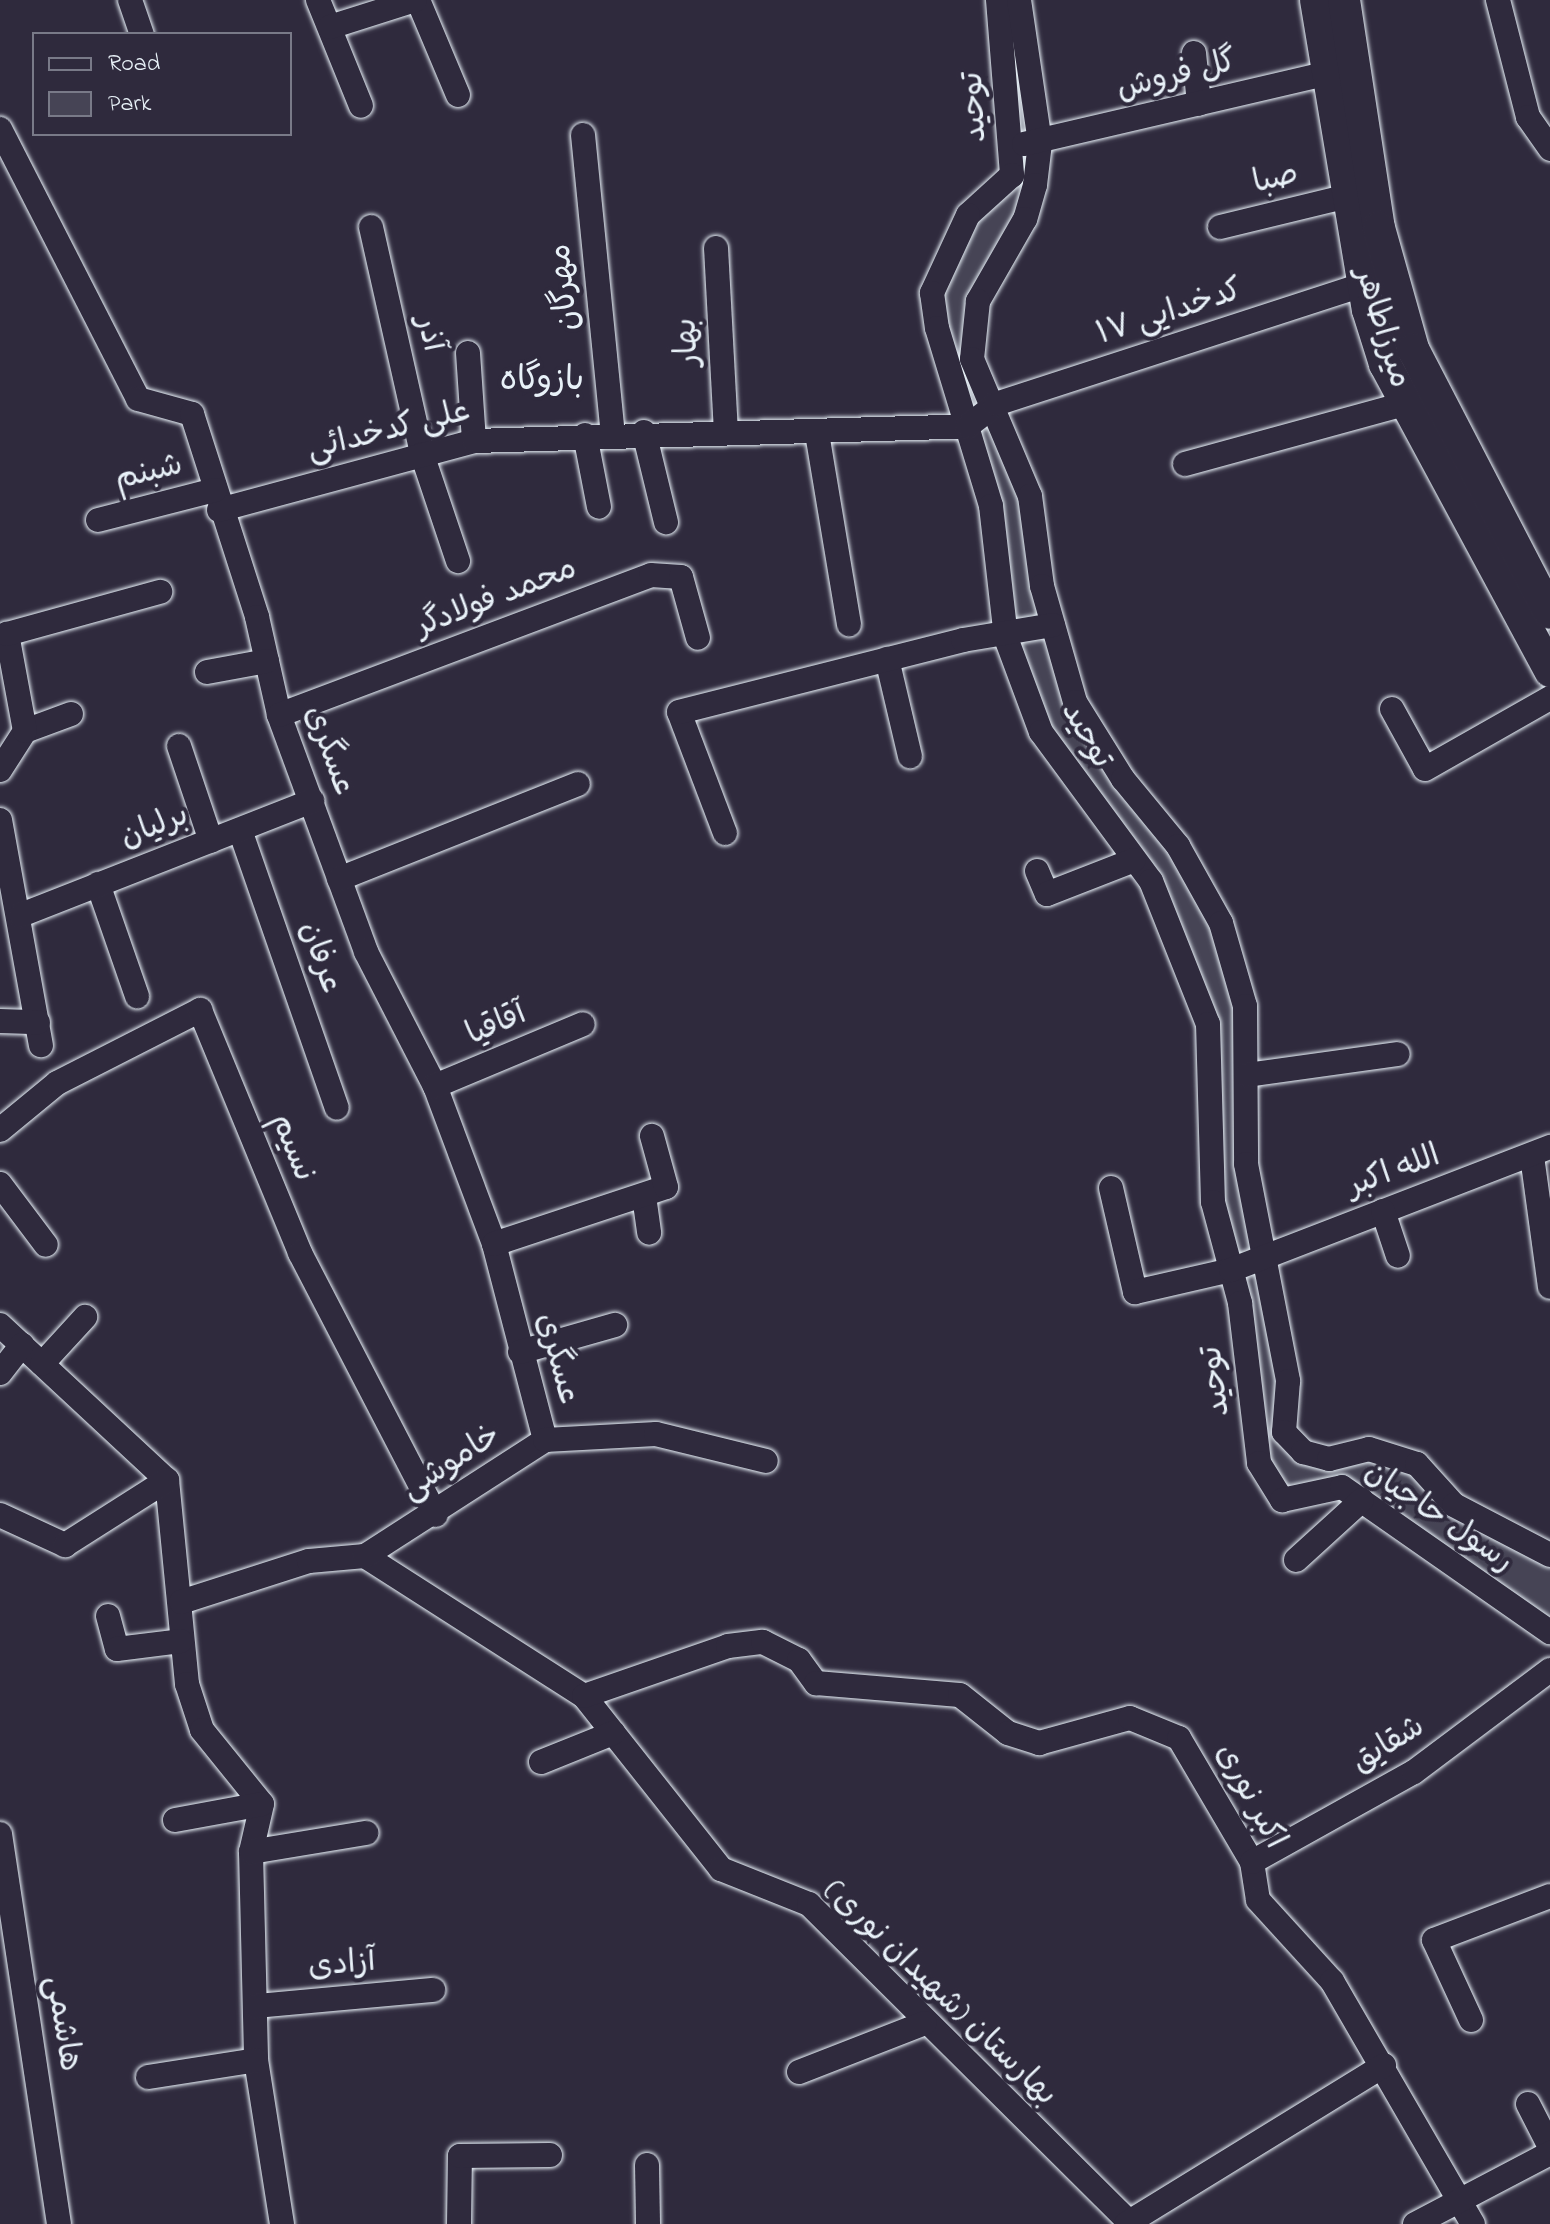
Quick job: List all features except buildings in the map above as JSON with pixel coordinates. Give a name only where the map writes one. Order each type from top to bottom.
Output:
[{"type":"main road","name":"میرزاطاهر","points":[[1316,0],[1363,285],[1385,364],[1550,671]]},
{"type":"main road","name":"میرزاطاهر","points":[[1344,0],[1379,228],[1413,349],[1550,613]]},
{"type":"street","points":[[130,0],[141,32]]},
{"type":"street","points":[[318,0],[361,106]]},
{"type":"street","points":[[330,27],[416,0],[458,95]]},
{"type":"street","name":"توحید","points":[[998,0],[1012,175],[968,215],[932,293],[991,506],[1006,638],[1041,732],[1134,860],[1182,945],[1208,1024],[1207,1124],[1213,1202],[1231,1270],[1259,1463],[1282,1500]]},
{"type":"street","name":"توحید","points":[[1019,0],[1040,143],[1025,219],[978,301],[972,359],[996,404],[1030,496],[1053,625],[1075,702],[1123,779],[1178,846],[1221,923],[1245,1006],[1247,1118],[1260,1257],[1288,1381],[1284,1432],[1303,1452]]},
{"type":"street","points":[[1506,3],[1528,117],[1550,149]]},
{"type":"street","points":[[1194,53],[1199,104]]},
{"type":"street","name":"گل فروش","points":[[1009,146],[1040,143],[1329,73]]},
{"type":"street","name":"عسگری","points":[[0,129],[138,399],[192,414],[267,661],[279,715],[366,952],[435,1086],[494,1244],[545,1440]]},
{"type":"street","name":"مهرگان","points":[[583,135],[613,434]]},
{"type":"street","name":"صبا","points":[[1220,227],[1348,196]]},
{"type":"street","name":"آذر","points":[[371,227],[422,454],[458,561]]},
{"type":"street","name":"بهار","points":[[716,248],[726,432]]},
{"type":"street","name":"کدخدایی ۱۷","points":[[996,404],[1363,285]]},
{"type":"street","points":[[468,353],[474,441]]},
{"type":"street","points":[[968,426],[996,404]]},
{"type":"street","points":[[1185,464],[1405,404]]},
{"type":"street","name":"علی کدخدائی","points":[[217,500],[474,441],[644,432],[817,433],[968,426]]},
{"type":"street","points":[[644,432],[666,522]]},
{"type":"street","points":[[817,433],[849,624]]},
{"type":"street","points":[[585,435],[599,507]]},
{"type":"street","name":"شبنم","points":[[98,520],[217,500]]},
{"type":"street","name":"محمد فولادگر","points":[[279,715],[651,575],[681,577],[698,638]]},
{"type":"street","points":[[25,731],[7,634],[160,592]]},
{"type":"street","points":[[725,833],[679,712],[887,659],[1006,638],[1053,625]]},
{"type":"street","points":[[887,659],[910,756]]},
{"type":"street","points":[[207,672],[267,661]]},
{"type":"street","points":[[1392,709],[1425,769],[1550,698]]},
{"type":"street","points":[[0,770],[25,731],[71,714]]},
{"type":"street","points":[[179,746],[211,841]]},
{"type":"street","points":[[339,879],[578,784]]},
{"type":"street","name":"برلیان","points":[[21,915],[312,801]]},
{"type":"street","points":[[0,820],[21,915],[40,1034],[0,1021]]},
{"type":"street","name":"عرفان","points":[[240,830],[337,1108]]},
{"type":"street","points":[[1037,871],[1047,894],[1134,860]]},
{"type":"street","points":[[98,884],[137,996]]},
{"type":"street","name":"نسیم","points":[[0,1130],[57,1083],[200,1010],[300,1253],[436,1515]]},
{"type":"street","name":"آقاقیا","points":[[435,1086],[583,1024]]},
{"type":"street","points":[[1247,1075],[1398,1054]]},
{"type":"street","points":[[1207,1124],[1247,1118]]},
{"type":"street","points":[[494,1244],[666,1187],[652,1136]]},
{"type":"street","points":[[1541,1151],[1550,1287]]},
{"type":"street","name":"الله اکبر","points":[[1111,1188],[1135,1292],[1231,1270],[1541,1151]]},
{"type":"street","points":[[0,1184],[46,1245]]},
{"type":"street","points":[[644,1196],[649,1233]]},
{"type":"street","points":[[1383,1211],[1398,1256]]},
{"type":"street","points":[[42,1364],[85,1317]]},
{"type":"street","points":[[0,1325],[167,1480],[181,1602],[181,1641],[202,1730],[262,1804]]},
{"type":"street","points":[[520,1352],[615,1325]]},
{"type":"street","points":[[0,1373],[22,1345]]},
{"type":"street","name":"خاموشی","points":[[181,1602],[309,1561],[365,1556],[436,1515],[545,1440],[656,1434],[766,1461]]},
{"type":"street","name":"رسول حاجیان","points":[[1303,1452],[1329,1459],[1369,1449],[1417,1464],[1454,1505],[1550,1555]]},
{"type":"street","points":[[0,1515],[65,1545],[167,1480]]},
{"type":"street","name":"رسول حاجیان","points":[[1282,1500],[1342,1487],[1550,1632]]},
{"type":"street","points":[[1296,1560],[1362,1500]]},
{"type":"street","name":"بهارستان (شهیدان نوری)","points":[[365,1556],[584,1696],[721,1869],[809,1904],[1129,2223]]},
{"type":"street","points":[[108,1616],[117,1649],[181,1641]]},
{"type":"street","name":"اکبر نوری","points":[[584,1696],[728,1646],[763,1642],[799,1660],[816,1683],[960,1695],[1008,1733],[1039,1743],[1130,1718],[1155,1724],[1179,1738],[1207,1774],[1252,1862],[1258,1900],[1332,1981],[1384,2065],[1473,2224]]},
{"type":"street","name":"شقایق","points":[[1252,1862],[1414,1772],[1550,1670]]},
{"type":"street","points":[[541,1762],[613,1733]]},
{"type":"street","points":[[175,1820],[262,1804]]},
{"type":"street","points":[[262,1804],[251,1852],[256,2060],[282,2224]]},
{"type":"street","points":[[251,1852],[366,1833]]},
{"type":"street","name":"هاشمی","points":[[0,1834],[9,1966],[59,2224]]},
{"type":"street","points":[[1471,2020],[1434,1940],[1510,1905],[1550,1896]]},
{"type":"street","name":"آزادی","points":[[256,2006],[433,1990]]},
{"type":"street","points":[[799,2072],[925,2023]]},
{"type":"street","points":[[148,2077],[256,2060]]},
{"type":"street","points":[[1129,2223],[1384,2065]]},
{"type":"street","points":[[1528,2104],[1550,2147]]},
{"type":"street","points":[[1415,2224],[1550,2153]]},
{"type":"street","points":[[459,2224],[460,2156],[550,2155]]},
{"type":"street","points":[[647,2165],[648,2224]]},
{"type":"green space","points":[[1004,0],[1037,143],[968,359],[1028,499],[1071,701],[1217,926],[1242,1009],[1242,1163],[1284,1382],[1280,1431],[1311,1461],[1370,1453],[1417,1468],[1550,1559],[1550,1627],[1369,1499],[1282,1490],[1268,1461],[1220,1216],[1190,957],[1047,731],[1012,641],[936,296],[970,219],[1013,179]]},
{"type":"district","name":"بازوگاه","points":[[542,382]]}]
